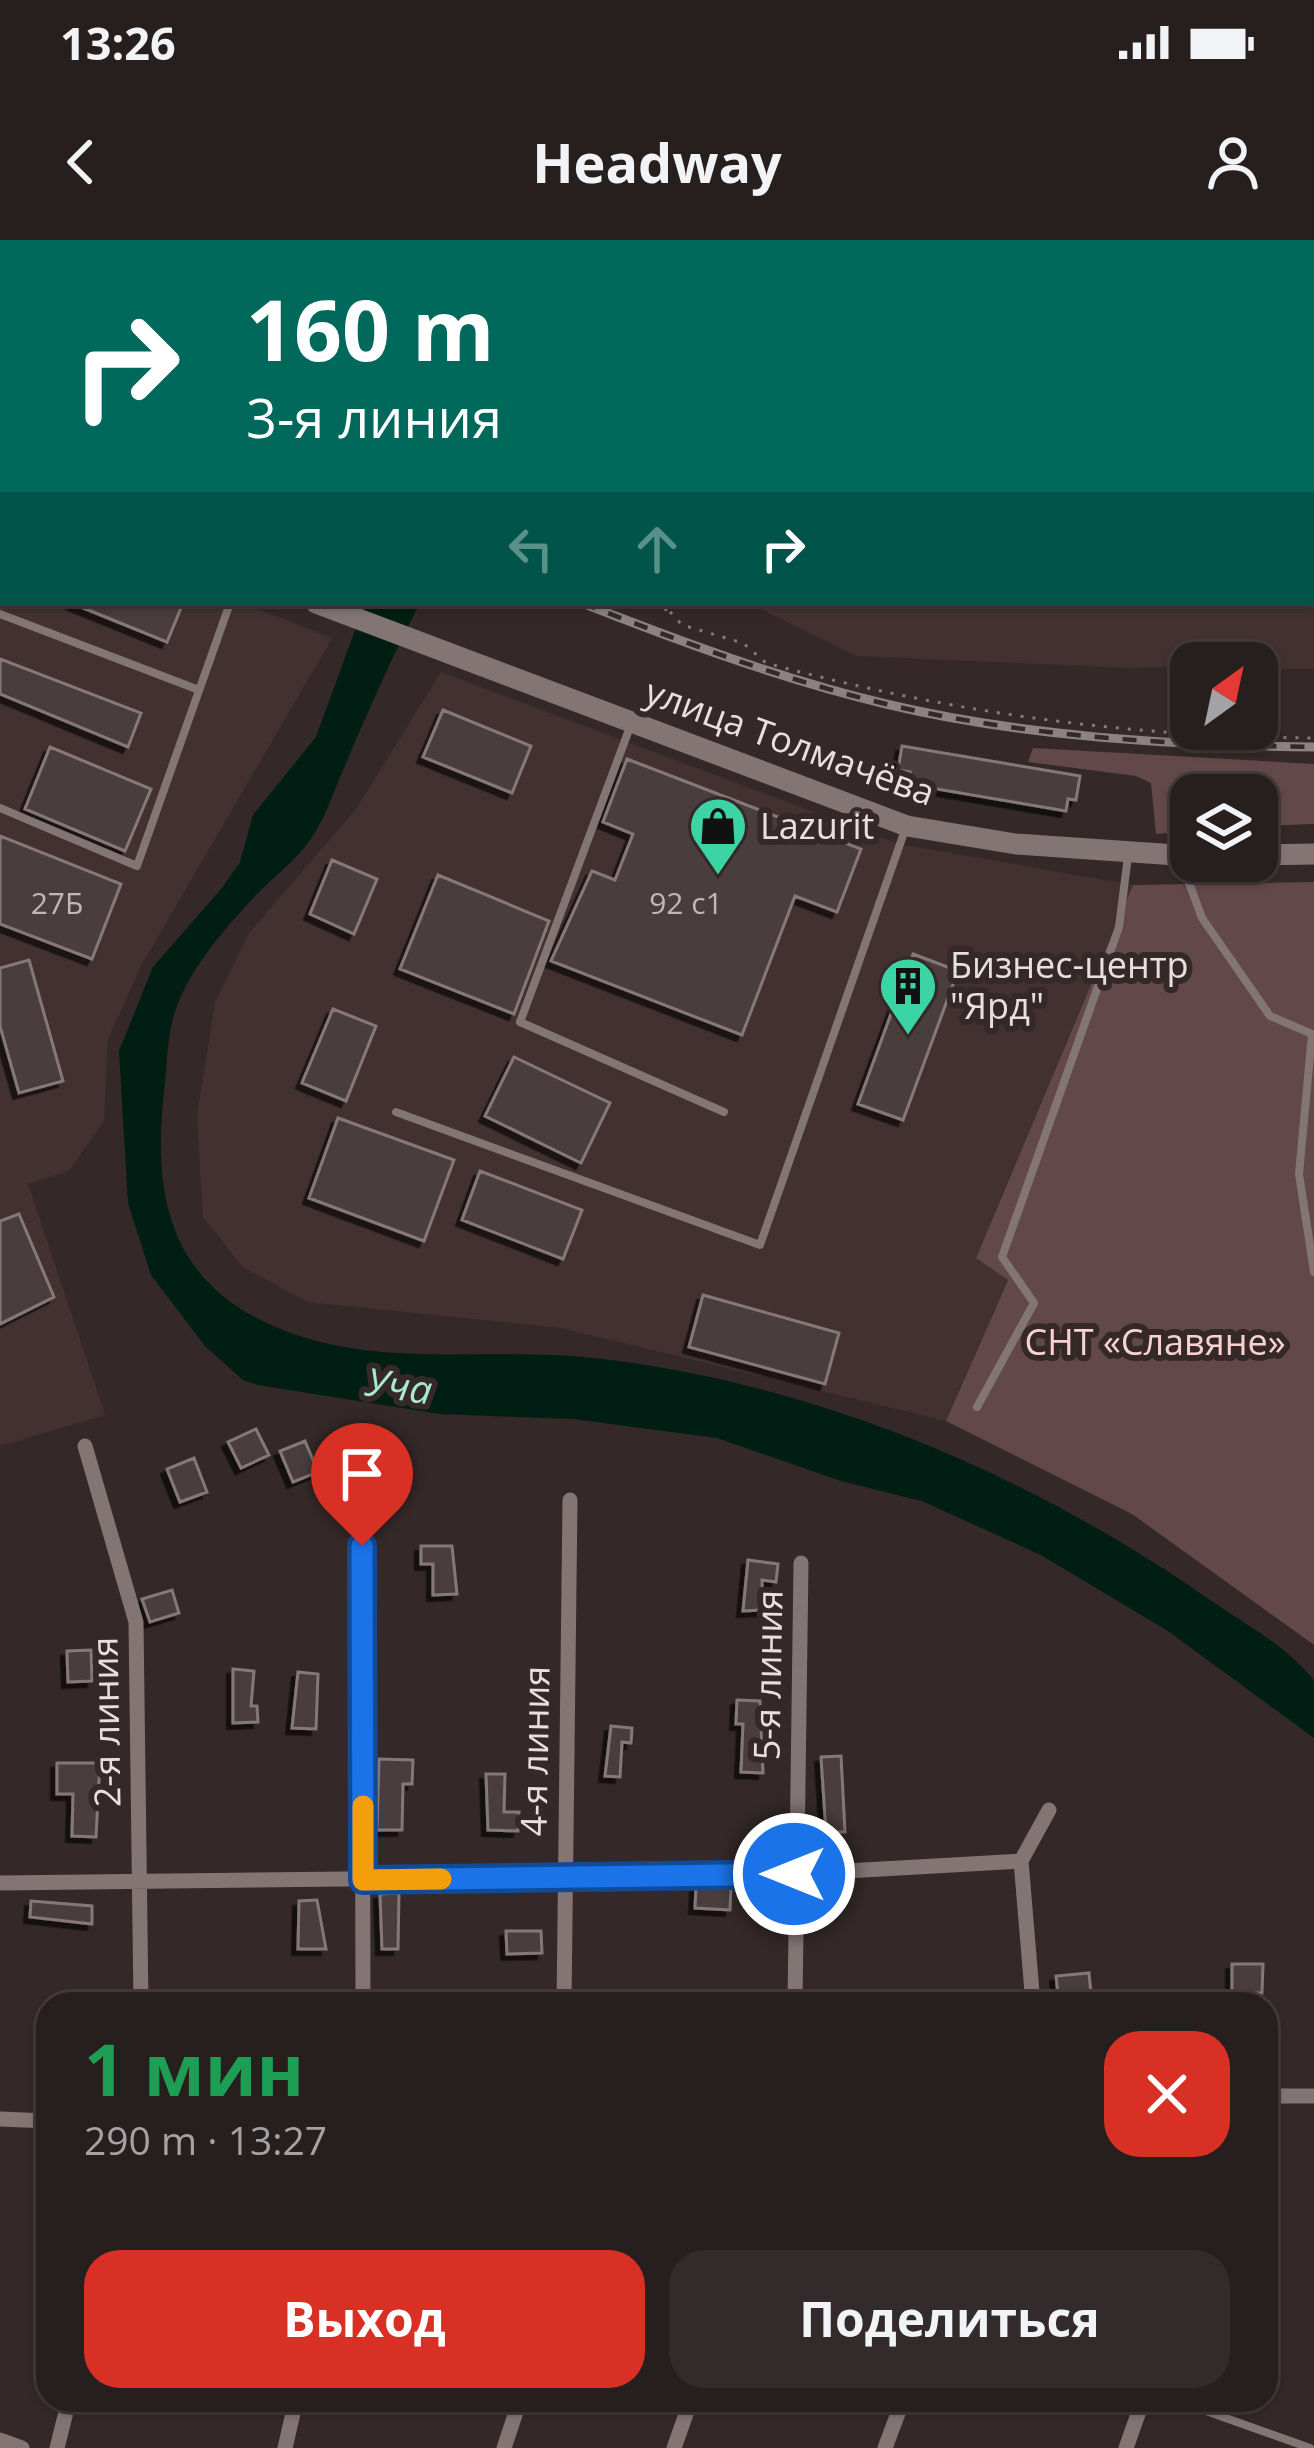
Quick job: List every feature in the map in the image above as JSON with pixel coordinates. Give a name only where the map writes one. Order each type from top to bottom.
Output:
[{"type":"street","name":"улица Толмачёва","points":[[324,606],[907,826],[1016,844],[1170,855]]},
{"type":"street","points":[[1278,855],[1314,854]]},
{"type":"street","name":"2-я линия","points":[[85,1446],[136,1622],[141,1992]]},
{"type":"street","name":"4-я линия","points":[[564,1992],[570,1500]]},
{"type":"street","points":[[362,1546],[363,1992]]},
{"type":"street","name":"5-я линия","points":[[795,1992],[800,1563]]},
{"type":"street","points":[[1032,1992],[1021,1862],[1049,1810]]},
{"type":"street","points":[[0,1883],[794,1874],[1021,1862]]},
{"type":"street","points":[[1278,2096],[1314,2096]]},
{"type":"street","points":[[0,2119],[36,2120]]},
{"type":"street","points":[[56,2448],[66,2412]]},
{"type":"street","points":[[285,2448],[293,2412]]},
{"type":"street","points":[[504,2448],[516,2412]]},
{"type":"street","points":[[674,2448],[687,2412]]},
{"type":"street","points":[[885,2448],[898,2412]]},
{"type":"street","points":[[1126,2448],[1139,2412]]},
{"type":"street","points":[[0,2440],[22,2448]]},
{"type":"lane","points":[[0,808],[137,866],[229,606]]},
{"type":"lane","points":[[0,614],[199,690]]},
{"type":"lane","points":[[633,720],[520,1022],[724,1112]]},
{"type":"lane","points":[[396,1112],[760,1245],[907,826]]},
{"type":"lane","points":[[976,1407],[1034,1303],[1002,1257],[1119,927],[1128,854]]},
{"type":"lane","points":[[1192,882],[1202,918],[1270,1016],[1312,1034],[1299,1174],[1314,1272]]},
{"type":"lane","points":[[1208,2412],[1310,2448]]},
{"type":"path","points":[[647,606],[670,610]]},
{"type":"path","points":[[665,606],[682,625],[743,643],[766,663],[944,708],[1082,727],[1314,738]]},
{"type":"shaded area","points":[[0,606],[250,606],[332,638],[141,966],[108,1039],[104,1121],[69,1171],[28,1184],[105,1415],[0,1446]]},
{"type":"shaded area","points":[[754,606],[1314,606],[1314,669],[1278,669],[1278,642],[1170,642],[1170,667],[856,656]]},
{"type":"shaded area","points":[[441,672],[899,844],[1133,885],[976,1257],[1008,1279],[946,1421],[561,1328],[308,1302],[243,1267],[203,1217],[197,1116],[215,1002],[249,933],[356,809]]},
{"type":"green space","points":[[1033,748],[1314,764],[1314,824],[1278,825],[1278,774],[1170,774],[1170,833],[1156,834],[1151,783],[1136,776],[1028,762]]},
{"type":"green space","name":"СНТ «Славяне»","points":[[1314,882],[1314,1645],[1132,1514],[946,1421],[1008,1280],[976,1258],[1133,885]]},
{"type":"water","name":"Уча","points":[[364,606],[419,606],[318,828],[212,946],[177,1006],[167,1054],[161,1159],[173,1226],[187,1256],[208,1282],[235,1305],[271,1325],[349,1348],[553,1355],[676,1370],[758,1388],[918,1441],[1071,1514],[1280,1648],[1314,1681],[1314,1738],[1168,1631],[1041,1555],[922,1501],[841,1481],[717,1438],[573,1419],[440,1414],[258,1385],[243,1380],[205,1346],[151,1275],[128,1203],[119,1051],[153,967],[222,888],[240,862],[253,815],[316,737]]},
{"type":"building","points":[[78,606],[182,606],[167,642]]},
{"type":"building","points":[[0,659],[141,713],[128,747],[0,694]]},
{"type":"building","points":[[443,710],[531,746],[512,793],[423,757]]},
{"type":"building","points":[[902,746],[1080,776],[1076,800],[1068,799],[1066,811],[908,784],[910,772],[898,770]]},
{"type":"building","points":[[50,747],[151,789],[125,851],[25,809]]},
{"type":"building","points":[[627,759],[861,849],[837,912],[795,896],[742,1035],[551,961],[592,871],[615,880],[633,834],[603,822]]},
{"type":"building","points":[[0,836],[121,884],[92,959],[0,924]]},
{"type":"building","points":[[332,860],[377,879],[354,934],[310,914]]},
{"type":"building","points":[[438,875],[549,921],[514,1014],[400,969]]},
{"type":"building","name":"Бизнес-центр \"Ярд\"","points":[[913,954],[958,971],[903,1120],[858,1104]]},
{"type":"building","points":[[29,960],[63,1081],[19,1093],[0,1026],[0,968]]},
{"type":"building","points":[[333,1009],[376,1026],[346,1101],[302,1083]]},
{"type":"building","points":[[514,1057],[610,1103],[581,1163],[485,1116]]},
{"type":"building","points":[[338,1118],[454,1160],[424,1241],[309,1198]]},
{"type":"building","points":[[480,1171],[582,1210],[563,1259],[462,1220]]},
{"type":"building","points":[[19,1214],[54,1297],[0,1324],[0,1221]]},
{"type":"building","points":[[703,1295],[839,1333],[825,1384],[689,1347]]},
{"type":"building","points":[[256,1429],[269,1455],[241,1468],[228,1442]]},
{"type":"building","points":[[305,1441],[318,1472],[293,1482],[280,1451]]},
{"type":"building","points":[[194,1458],[207,1492],[180,1502],[167,1469]]},
{"type":"building","points":[[421,1546],[452,1546],[457,1594],[433,1595],[433,1564],[421,1564]]},
{"type":"building","points":[[748,1560],[778,1564],[776,1582],[762,1580],[763,1610],[743,1611]]},
{"type":"building","points":[[172,1590],[179,1613],[150,1622],[142,1599]]},
{"type":"building","points":[[91,1650],[92,1681],[68,1682],[67,1651]]},
{"type":"building","points":[[233,1669],[254,1671],[251,1706],[257,1706],[258,1722],[233,1723]]},
{"type":"building","points":[[298,1672],[318,1674],[316,1729],[292,1728]]},
{"type":"building","points":[[737,1700],[760,1701],[763,1773],[741,1772],[743,1724],[736,1724]]},
{"type":"building","points":[[611,1726],[632,1728],[631,1743],[622,1742],[620,1777],[605,1776]]},
{"type":"building","points":[[841,1756],[845,1832],[826,1832],[821,1757]]},
{"type":"building","points":[[379,1759],[413,1760],[412,1784],[403,1784],[402,1830],[377,1830]]},
{"type":"building","points":[[57,1763],[100,1763],[96,1837],[72,1836],[73,1794],[57,1794]]},
{"type":"building","points":[[486,1774],[505,1774],[504,1812],[519,1812],[518,1831],[488,1830]]},
{"type":"building","points":[[696,1887],[731,1887],[730,1910],[695,1908]]},
{"type":"building","points":[[399,1893],[398,1949],[382,1949],[380,1894]]},
{"type":"building","points":[[317,1900],[326,1949],[298,1949],[299,1901]]},
{"type":"building","points":[[31,1901],[92,1906],[92,1924],[30,1917]]},
{"type":"building","points":[[506,1931],[541,1931],[542,1953],[507,1954]]},
{"type":"building","points":[[1232,1964],[1263,1964],[1262,1992],[1232,1992]]},
{"type":"building","points":[[1089,1973],[1091,1992],[1058,1992],[1056,1976]]},
{"type":"railway","points":[[590,606],[770,671],[938,715],[1098,737],[1314,747]]},
{"type":"slow traffic","points":[[363,1806],[363,1880],[441,1879]]},
{"type":"place","name":"Lazurit","points":[[718,877]]},
{"type":"place","name":"Бизнес-центр \"Ярд\"","points":[[908,1037]]},
{"type":"route","points":[[362,1546],[363,1880],[794,1874]]}]
